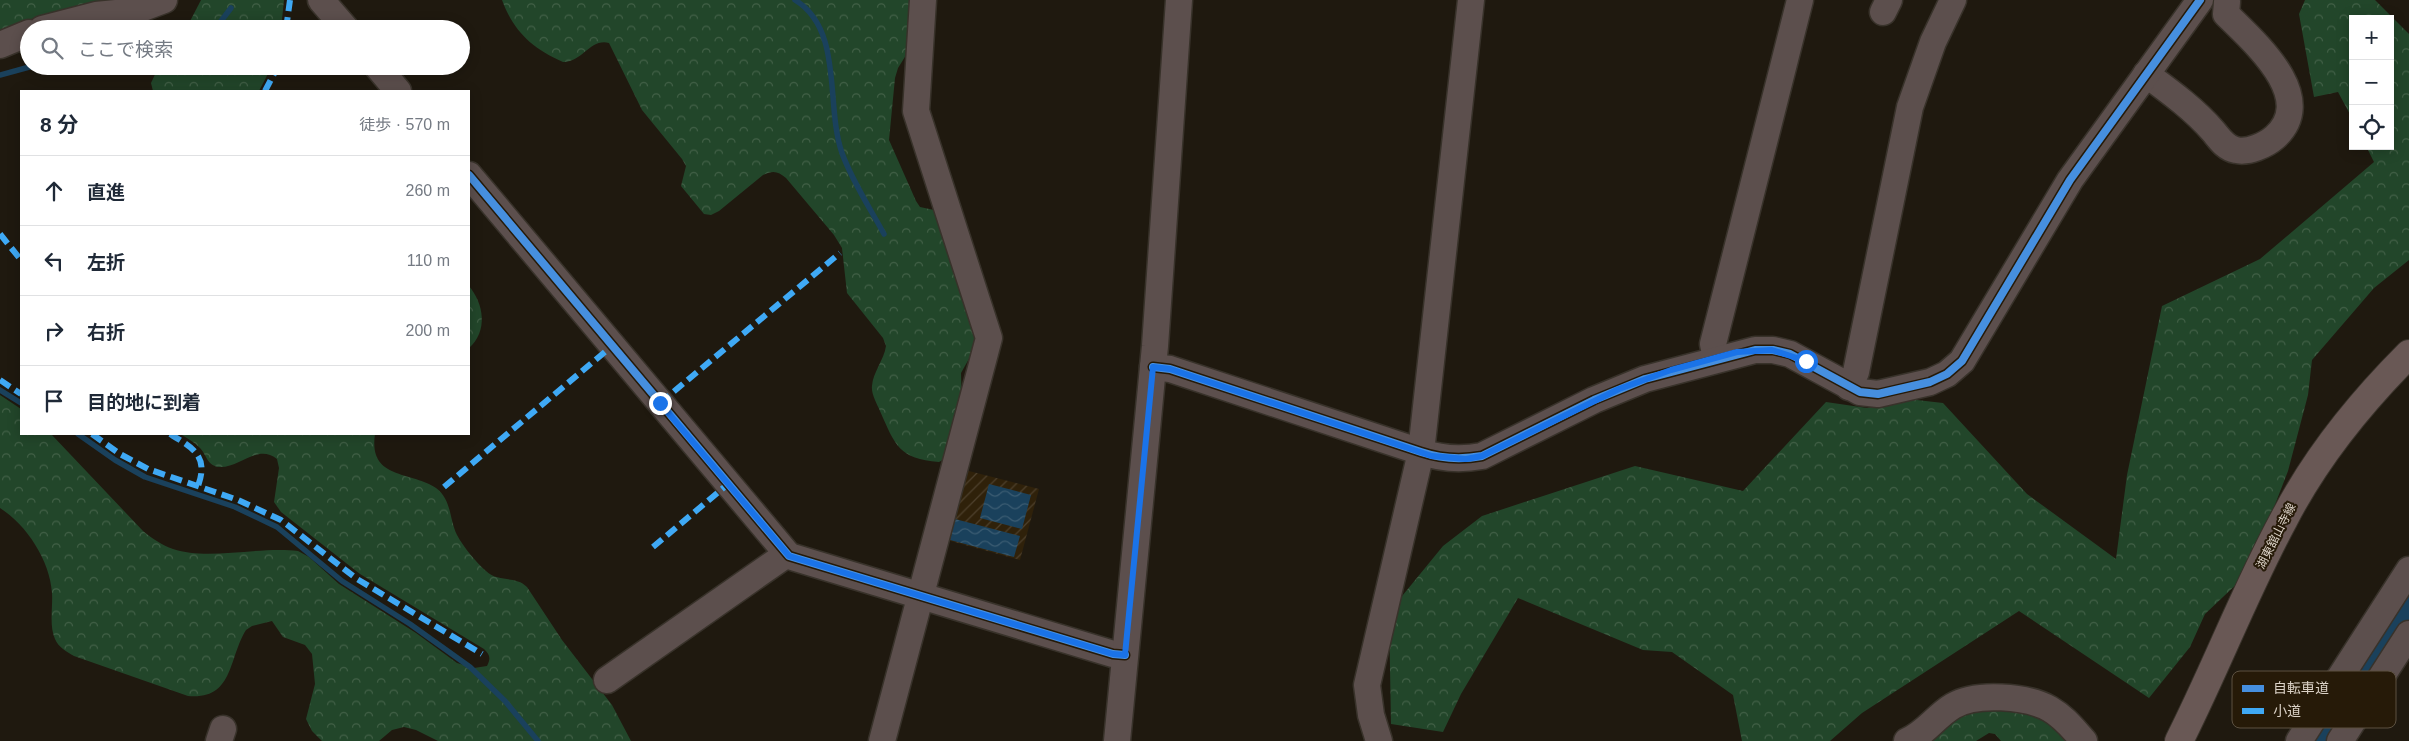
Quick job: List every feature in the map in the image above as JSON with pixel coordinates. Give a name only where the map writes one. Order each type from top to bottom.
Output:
[{"type":"main road","name":"湖東舘山寺線","points":[[2178,741],[2268,550],[2298,494],[2342,428],[2409,354]]},
{"type":"street","points":[[77,20],[96,15],[136,11],[164,0]]},
{"type":"street","points":[[322,0],[339,20]]},
{"type":"street","points":[[882,741],[989,338],[916,111],[923,0]]},
{"type":"street","points":[[1117,741],[1153,367],[1179,0]]},
{"type":"street","points":[[1380,741],[1371,715],[1367,685],[1421,452],[1471,0]]},
{"type":"street","points":[[1716,358],[1713,344],[1800,0]]},
{"type":"street","points":[[1849,387],[1856,372],[1910,107],[1933,42],[1953,0]]},
{"type":"street","points":[[1153,367],[1170,369],[1421,452],[1449,459],[1466,459],[1482,456],[1619,389],[1645,379],[1716,358],[1755,350],[1772,350],[1806,361],[1860,392],[1878,394],[1896,392],[1938,378],[1962,361],[2070,180],[2200,0]]},
{"type":"street","points":[[2146,74],[2203,120],[2228,148],[2244,151],[2268,142],[2276,136],[2282,127],[2288,107],[2286,86],[2263,51],[2226,14],[2227,1]]},
{"type":"street","points":[[0,46],[20,38]]},
{"type":"street","points":[[385,75],[397,90]]},
{"type":"street","points":[[470,176],[787,554],[1113,654],[1125,655]]},
{"type":"street","points":[[607,680],[787,554]]},
{"type":"street","points":[[2344,671],[2409,570]]},
{"type":"street","points":[[2385,671],[2409,634]]},
{"type":"street","points":[[1907,741],[1928,728],[1954,706],[1969,699],[1986,697],[2036,703],[2062,718],[2084,741]]},
{"type":"street","points":[[2299,741],[2307,728]]},
{"type":"street","points":[[2340,741],[2348,728]]},
{"type":"shaded area","points":[[961,469],[1039,489],[1020,560],[943,539]]},
{"type":"green space","points":[[0,0],[124,0],[53,20],[20,20],[20,29],[0,35]]},
{"type":"green space","points":[[201,0],[284,0],[282,20],[191,20]]},
{"type":"green space","points":[[502,0],[916,0],[908,52],[898,68],[895,78],[889,140],[916,201],[920,207],[934,210],[979,328],[975,348],[961,373],[962,409],[948,457],[939,462],[915,458],[900,448],[890,433],[873,396],[872,389],[874,376],[886,346],[883,338],[847,293],[842,248],[834,235],[786,178],[775,172],[767,173],[719,211],[711,215],[704,214],[681,186],[686,166],[642,110],[609,43],[602,42],[596,44],[576,59],[563,62],[542,51],[525,38],[512,21]]},
{"type":"green space","points":[[2305,0],[2375,0],[2390,15],[2349,15],[2349,113],[2338,92],[2314,97],[2299,14]]},
{"type":"green space","points":[[2394,19],[2409,34],[2409,260],[2374,288],[2312,360],[2308,395],[2288,471],[2271,515],[2242,579],[2205,614],[2190,647],[2149,698],[2019,611],[1862,713],[1830,741],[1742,741],[1733,695],[1672,652],[1643,650],[1518,598],[1461,694],[1443,732],[1391,724],[1389,612],[1443,546],[1482,516],[1635,466],[1743,491],[1826,402],[1867,408],[1908,399],[1943,403],[2027,494],[2116,559],[2127,475],[2162,306],[2260,259],[2374,162],[2368,150],[2394,150]]},
{"type":"green space","points":[[155,75],[267,75],[260,90],[153,90],[151,83]]},
{"type":"green space","points":[[470,287],[478,301],[482,317],[479,334],[470,347]]},
{"type":"green space","points":[[0,395],[20,408],[20,435],[52,435],[143,531],[161,544],[173,549],[202,554],[267,550],[298,551],[309,557],[339,584],[416,633],[457,663],[474,668],[487,666],[489,657],[484,649],[360,574],[281,512],[274,502],[279,468],[277,459],[270,455],[262,454],[226,467],[214,466],[198,446],[182,435],[375,435],[375,449],[378,459],[385,467],[426,483],[441,493],[448,504],[457,535],[482,567],[491,575],[517,581],[527,587],[562,640],[612,705],[631,741],[438,741],[416,730],[404,727],[392,730],[379,741],[322,741],[312,731],[306,719],[315,684],[312,654],[305,645],[283,637],[272,621],[252,626],[246,630],[222,685],[203,696],[188,696],[74,656],[58,644],[53,634],[52,593],[47,569],[42,557],[28,534],[10,515],[0,508]]},
{"type":"green space","points":[[1971,706],[2034,710],[2075,741],[2001,741],[1995,734],[1989,733],[1976,741],[1921,741]]},
{"type":"water","points":[[989,484],[1031,495],[1022,529],[980,518]]},
{"type":"water","points":[[955,519],[1020,536],[1014,557],[950,540]]},
{"type":"waterway","points":[[795,0],[810,13],[821,30],[831,70],[834,113],[842,153],[856,184],[884,234]]},
{"type":"waterway","points":[[222,20],[231,8]]},
{"type":"waterway","points":[[0,75],[20,70]]},
{"type":"waterway","points":[[0,390],[20,402]]},
{"type":"waterway","points":[[79,435],[115,460],[145,477],[235,507],[277,527],[342,581],[410,624],[470,667],[505,701],[538,741]]},
{"type":"waterway","points":[[2364,671],[2409,602]]},
{"type":"waterway","points":[[2319,741],[2327,728]]},
{"type":"marked path","points":[[287,20],[290,0]]},
{"type":"marked path","points":[[266,90],[273,75]]},
{"type":"marked path","points":[[0,234],[20,259]]},
{"type":"marked path","points":[[660,403],[840,253]]},
{"type":"marked path","points":[[444,487],[612,346]]},
{"type":"marked path","points":[[0,380],[20,393]]},
{"type":"marked path","points":[[93,435],[120,454],[148,469],[238,500],[281,520],[357,579],[482,654]]},
{"type":"marked path","points":[[172,435],[197,454],[202,467],[198,486]]},
{"type":"marked path","points":[[653,547],[728,484]]},
{"type":"cycle path","points":[[1153,367],[1170,369],[1429,454],[1459,458],[1482,456],[1594,400],[1645,379],[1755,350],[1773,350],[1790,354],[1860,392],[1878,394],[1930,382],[1947,374],[1962,361],[2070,180],[2200,0]]},
{"type":"cycle path","points":[[470,176],[789,556],[1113,654],[1125,655]]},
{"type":"route","points":[[660,403],[789,556],[1113,654],[1125,655],[1153,367],[1170,369],[1432,456],[1466,459],[1482,456],[1594,400],[1671,370],[1737,352],[1755,350],[1772,350],[1790,354],[1806,361]]}]
